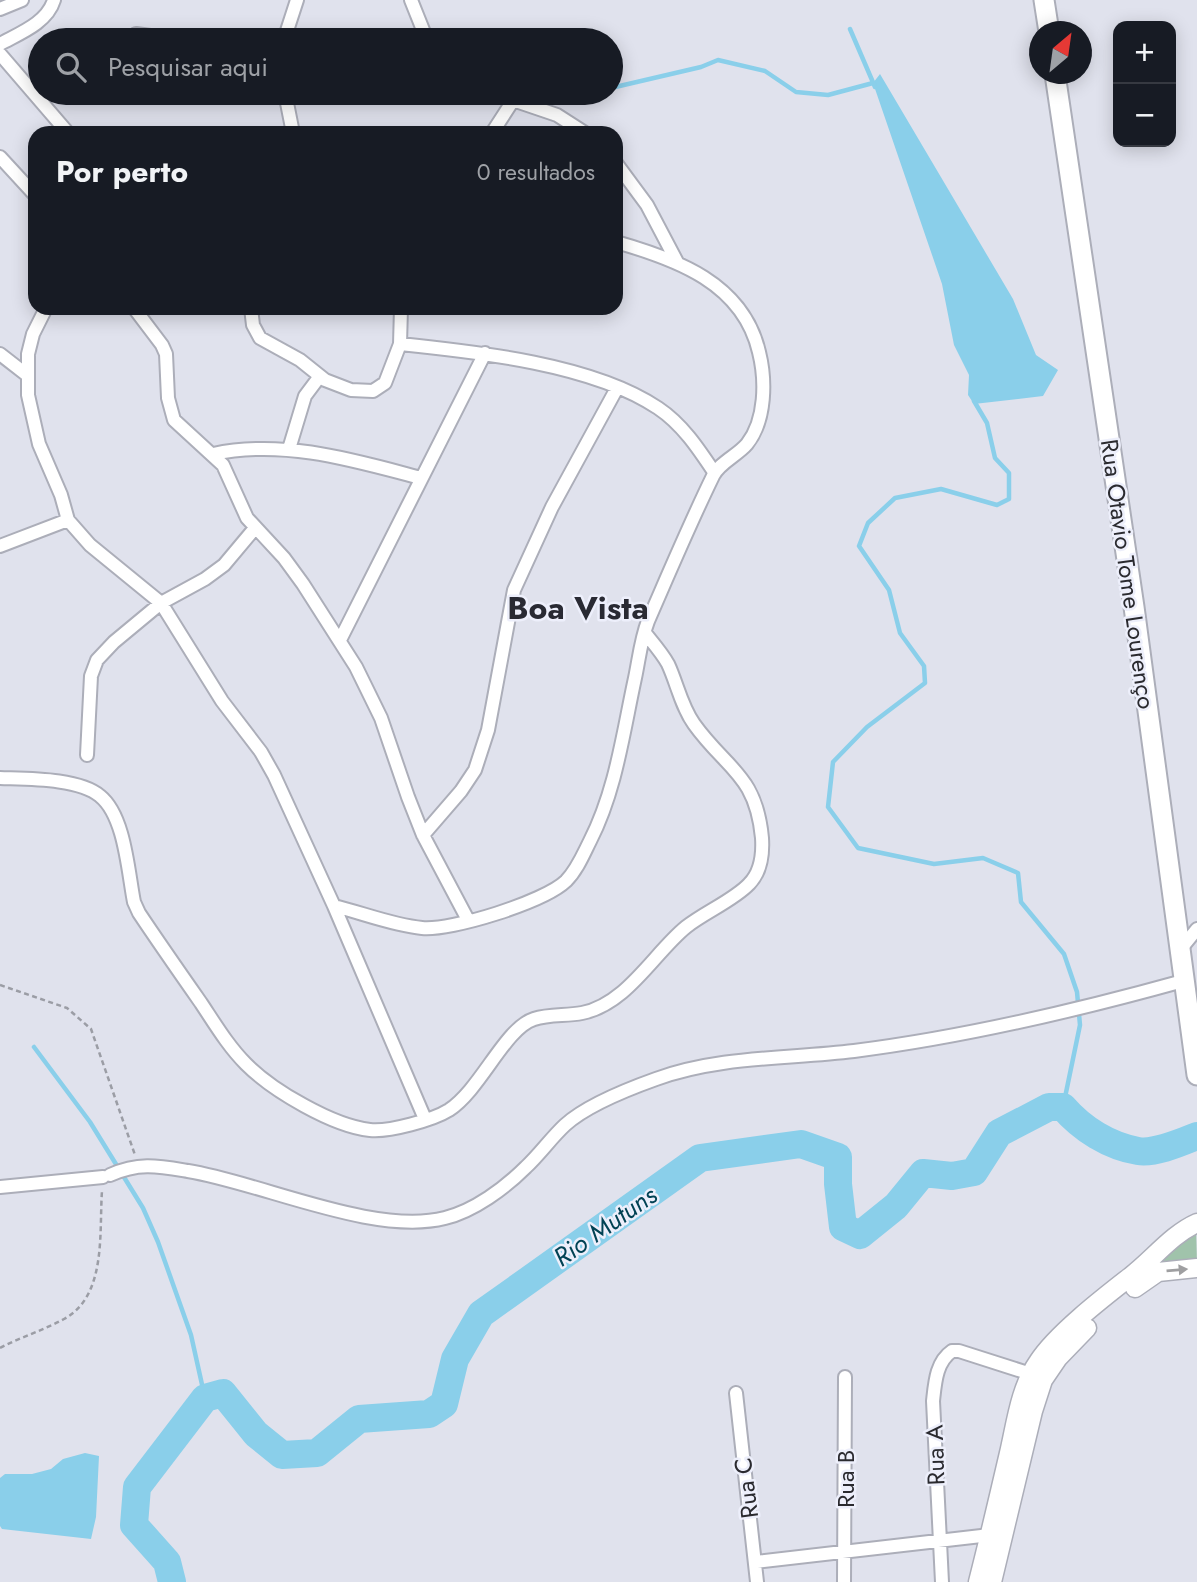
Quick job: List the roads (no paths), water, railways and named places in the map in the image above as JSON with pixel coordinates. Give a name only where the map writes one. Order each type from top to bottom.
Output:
[{"type":"main road","points":[[1044,0],[1047,21]]},
{"type":"main road","name":"Rua Otavio Tome Lourenço","points":[[1056,84],[1132,593],[1197,1075]]},
{"type":"street","points":[[0,9],[22,0]]},
{"type":"street","points":[[0,44],[40,21],[48,14],[54,0]]},
{"type":"street","points":[[287,28],[297,0]]},
{"type":"street","points":[[411,0],[422,28]]},
{"type":"street","points":[[0,54],[28,87]]},
{"type":"street","points":[[44,105],[62,126]]},
{"type":"street","points":[[287,105],[292,126]]},
{"type":"street","points":[[497,126],[510,105]]},
{"type":"street","points":[[530,105],[557,115],[574,126]]},
{"type":"street","points":[[0,157],[28,187]]},
{"type":"street","points":[[623,172],[647,205],[677,262]]},
{"type":"street","points":[[334,906],[421,928],[435,928],[516,908],[550,894],[577,867],[611,793],[645,634],[714,472],[748,443],[757,425],[764,376],[751,327],[741,309],[707,279],[677,262],[623,244]]},
{"type":"street","points":[[42,315],[33,334],[27,375],[28,396],[39,444],[61,495],[68,520],[90,545],[160,603],[222,701],[261,752],[334,906],[425,1119]]},
{"type":"street","points":[[140,315],[166,354],[167,398],[174,420],[223,465],[247,518],[284,558],[340,640],[381,718],[424,835],[468,920]]},
{"type":"street","points":[[252,315],[253,326],[260,338],[300,360],[331,383],[351,390],[373,391],[390,377],[400,344],[401,315]]},
{"type":"street","points":[[400,344],[485,353],[566,371],[617,388],[657,407],[671,417],[696,444],[714,472]]},
{"type":"street","points":[[340,640],[485,353]]},
{"type":"street","points":[[0,355],[27,375]]},
{"type":"street","points":[[289,449],[305,396],[320,376]]},
{"type":"street","points":[[424,835],[475,770],[488,730],[514,590],[527,556],[617,388]]},
{"type":"street","points":[[213,454],[250,448],[289,449],[421,478]]},
{"type":"street","points":[[0,546],[68,520]]},
{"type":"street","points":[[88,755],[93,667],[108,647],[160,603],[216,572],[255,528]]},
{"type":"street","points":[[0,778],[74,785],[89,789],[106,801],[123,841],[134,902],[139,913],[226,1041],[246,1065],[295,1101],[352,1126],[383,1130],[445,1112],[467,1096],[520,1027],[533,1019],[583,1013],[616,996],[649,966],[682,930],[703,913],[745,888],[756,873],[762,848],[760,817],[753,797],[741,776],[694,724],[676,688],[667,662],[645,634]]},
{"type":"street","points":[[1179,951],[1197,929]]},
{"type":"street","points":[[0,1187],[107,1176],[133,1166],[214,1175],[335,1209],[389,1220],[426,1221],[444,1218],[462,1212],[503,1187],[525,1169],[566,1124],[621,1093],[657,1078],[723,1063],[853,1051],[944,1037],[1089,1007],[1183,981]]},
{"type":"street","points":[[978,1582],[990,1535],[1049,1369],[1101,1308],[1144,1265],[1184,1229],[1197,1223]]},
{"type":"street","points":[[992,1582],[1011,1477],[1020,1407],[1031,1374],[1048,1349],[1101,1308],[1153,1274],[1197,1268]]},
{"type":"street","name":"Rua A","points":[[942,1582],[934,1413],[935,1380],[940,1364],[952,1351],[969,1353],[1031,1374]]},
{"type":"street","name":"Rua B","points":[[844,1582],[845,1377]]},
{"type":"street","name":"Rua C","points":[[736,1393],[757,1582]]},
{"type":"street","points":[[755,1562],[990,1535]]},
{"type":"water","points":[[880,74],[1013,299],[1036,355],[1058,370],[1043,396],[974,404],[968,395],[969,375],[954,345],[942,284],[873,83]]},
{"type":"water","points":[[85,1453],[99,1456],[96,1517],[91,1539],[2,1529],[0,1478],[5,1474],[32,1474],[51,1469],[63,1459]]},
{"type":"waterway","points":[[850,29],[875,87]]},
{"type":"waterway","points":[[623,85],[701,67],[718,60],[765,71],[796,92],[828,95],[873,83]]},
{"type":"waterway","points":[[974,401],[987,423],[995,458],[1009,473],[1009,499],[997,505],[941,489],[895,498],[868,523],[859,546],[889,590],[900,633],[924,666],[925,683],[867,727],[833,762],[828,807],[858,848],[934,864],[983,858],[1018,873],[1021,902],[1064,954],[1077,992],[1080,1025],[1063,1107]]},
{"type":"waterway","points":[[34,1047],[90,1122],[143,1208],[191,1335],[205,1398]]},
{"type":"waterway","name":"Rio Mutuns","points":[[172,1582],[167,1562],[134,1525],[137,1487],[205,1398],[223,1393],[256,1434],[282,1455],[317,1453],[359,1419],[429,1414],[444,1404],[455,1359],[481,1314],[700,1158],[801,1144],[838,1157],[843,1227],[860,1235],[896,1206],[923,1173],[952,1176],[974,1172],[999,1133],[1049,1107],[1063,1107],[1097,1135],[1127,1149],[1160,1149],[1197,1136]]},
{"type":"district","name":"Boa Vista","points":[[578,608]]}]
